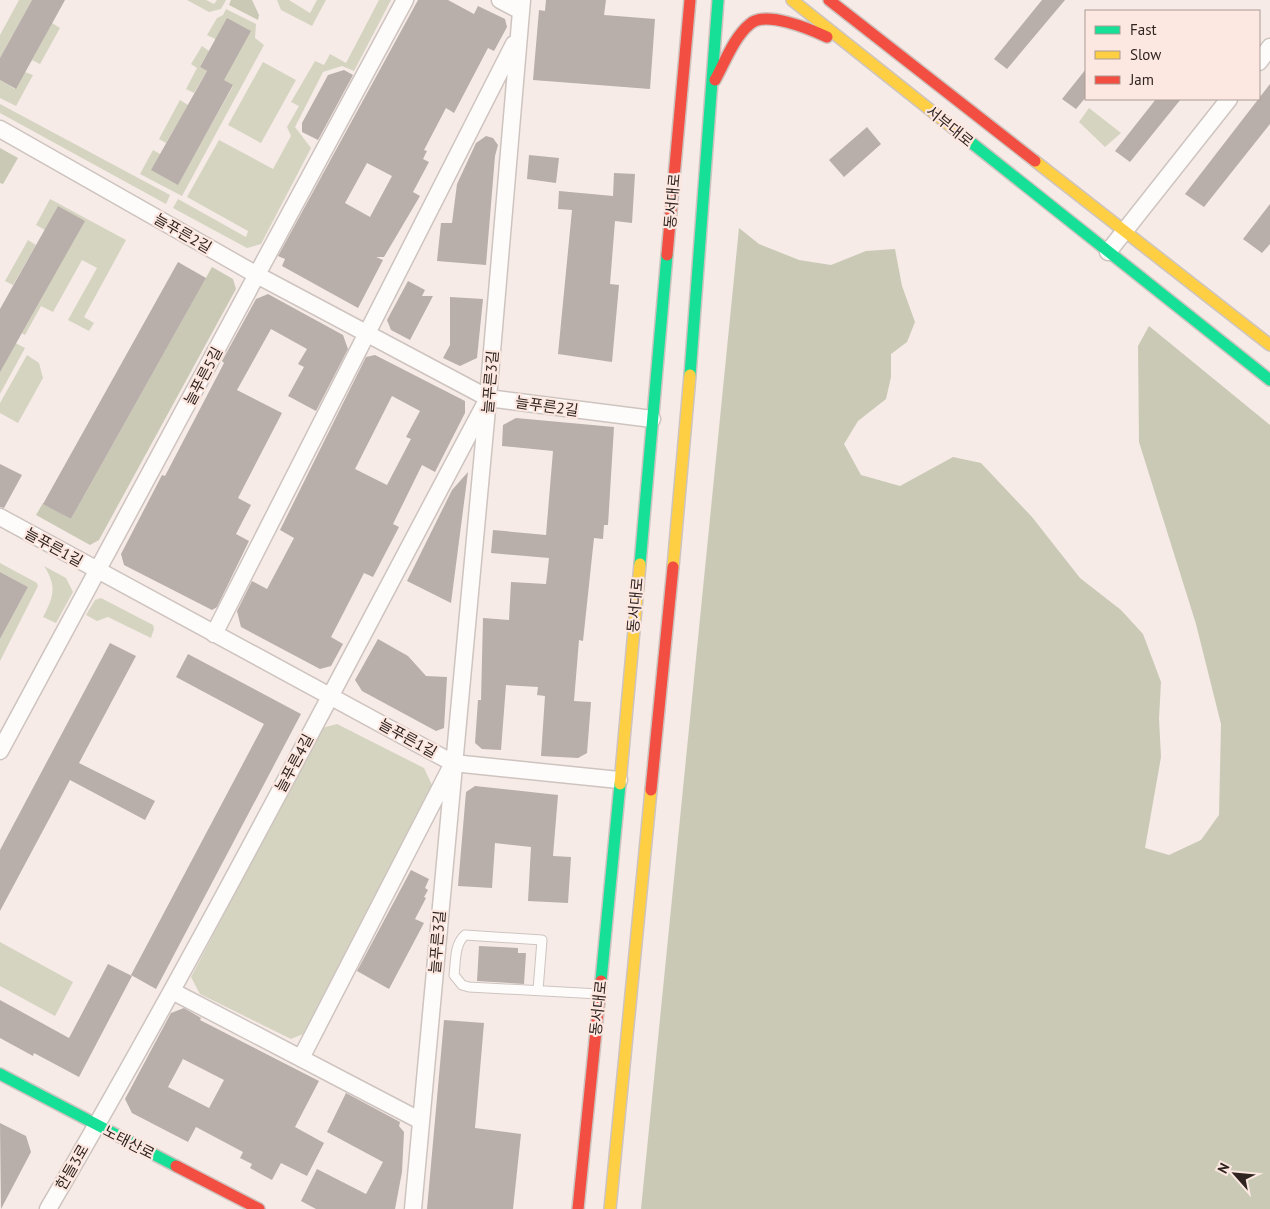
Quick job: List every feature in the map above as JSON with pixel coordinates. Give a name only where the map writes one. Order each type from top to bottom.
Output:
[{"type":"main road","name":"동서대로","points":[[578,1209],[620,780],[690,0]]},
{"type":"main road","name":"동서대로","points":[[610,1209],[680,498],[718,0]]},
{"type":"main road","name":"서부대로","points":[[792,0],[1270,380]]},
{"type":"main road","name":"서부대로","points":[[829,0],[1270,345]]},
{"type":"main road","points":[[712,85],[740,35],[751,22],[773,18],[815,31],[866,58]]},
{"type":"main road","name":"노태산로","points":[[0,1074],[259,1209]]},
{"type":"street","name":"늘푸른5길","points":[[0,751],[405,0]]},
{"type":"street","points":[[500,0],[522,6]]},
{"type":"street","name":"늘푸른3길","points":[[413,1209],[488,398],[522,6]]},
{"type":"street","points":[[214,634],[519,35]]},
{"type":"street","points":[[1260,61],[1270,47]]},
{"type":"street","points":[[1108,252],[1228,100]]},
{"type":"street","name":"늘푸른2길","points":[[0,129],[257,275],[366,335],[488,398],[652,420]]},
{"type":"street","name":"늘푸른4길","points":[[96,1125],[108,1107],[172,991],[488,398]]},
{"type":"street","name":"늘푸른1길","points":[[0,517],[453,763],[620,780]]},
{"type":"street","name":"늘푸른3길","points":[[301,1058],[453,763]]},
{"type":"street","points":[[172,991],[421,1121]]},
{"type":"street","name":"한들3로","points":[[48,1209],[96,1125]]},
{"type":"lane","points":[[538,990],[542,940],[465,935],[457,946],[454,975],[462,985],[469,988],[599,994]]},
{"type":"green space","points":[[19,0],[32,0],[0,58],[0,35]]},
{"type":"green space","points":[[187,0],[206,0],[214,4],[217,0],[226,0],[221,9],[209,12]]},
{"type":"green space","points":[[231,0],[252,0],[259,15],[258,20],[229,5]]},
{"type":"green space","points":[[277,0],[289,0],[310,13],[317,0],[326,0],[312,26],[281,10]]},
{"type":"green space","points":[[379,0],[391,0],[354,71],[342,66],[323,72],[295,127],[311,148],[261,244],[247,248],[173,208],[178,199],[246,237],[248,231],[187,197],[219,140],[273,169],[291,136],[287,127],[299,106],[291,102],[315,61],[324,65],[330,54],[346,63]]},
{"type":"green space","points":[[226,9],[256,24],[255,38],[264,45],[182,196],[140,174],[153,150],[160,154],[178,184],[233,86],[224,80],[215,39],[207,35],[217,18],[223,15]]},
{"type":"green space","points":[[52,23],[60,28],[40,64],[32,60]]},
{"type":"green space","points":[[202,46],[209,51],[200,67],[207,71],[194,93],[186,89],[197,68],[191,64]]},
{"type":"green space","points":[[263,62],[296,80],[261,143],[228,125]]},
{"type":"green space","points":[[25,72],[33,75],[16,106],[0,98],[0,80],[15,89]]},
{"type":"green space","points":[[180,100],[188,105],[166,143],[159,139]]},
{"type":"green space","points":[[0,104],[170,195],[166,204],[0,113]]},
{"type":"green space","points":[[1089,108],[1121,133],[1105,147],[1079,122]]},
{"type":"green space","points":[[0,148],[18,158],[3,184],[0,183]]},
{"type":"green space","points":[[50,199],[126,240],[84,317],[94,323],[89,331],[68,320],[97,268],[82,260],[53,312],[41,306],[25,335],[0,321],[0,318],[23,331],[84,222],[58,206],[45,230],[36,225]]},
{"type":"green space","points":[[739,228],[759,244],[799,260],[831,265],[866,251],[895,249],[902,286],[915,322],[907,342],[891,354],[891,377],[886,399],[858,421],[844,444],[861,475],[900,486],[953,457],[981,463],[1032,517],[1080,578],[1121,610],[1143,634],[1161,682],[1159,719],[1161,757],[1145,848],[1169,855],[1201,840],[1219,815],[1221,724],[1196,624],[1139,442],[1138,346],[1149,326],[1270,425],[1270,1209],[641,1209]]},
{"type":"green space","points":[[28,240],[36,245],[13,285],[5,281]]},
{"type":"green space","points":[[212,267],[233,279],[236,289],[99,540],[90,545],[36,515],[43,503],[71,519]]},
{"type":"green space","points":[[0,335],[25,348],[0,394]]},
{"type":"green space","points":[[27,355],[39,363],[43,378],[18,423],[0,413],[0,403]]},
{"type":"green space","points":[[0,563],[37,583],[38,586],[0,661],[0,639],[28,587],[0,572]]},
{"type":"green space","points":[[44,566],[66,578],[73,592],[56,623],[43,617],[50,603],[53,591],[51,579]]},
{"type":"green space","points":[[101,598],[153,625],[154,629],[151,638],[108,617],[97,621],[86,615],[95,600]]},
{"type":"green space","points":[[337,724],[424,768],[432,785],[303,1034],[291,1039],[200,994],[191,977],[322,728]]},
{"type":"green space","points":[[0,942],[73,982],[55,1016],[0,986]]},
{"type":"building","points":[[32,0],[65,0],[16,89],[0,80],[0,58]]},
{"type":"building","points":[[418,0],[448,0],[474,14],[478,6],[505,19],[507,27],[494,51],[488,48],[454,113],[446,108],[424,150],[427,151],[423,159],[429,162],[413,192],[420,196],[384,257],[376,257],[383,260],[358,308],[282,266],[285,259],[278,256]],"holes":[[[367,163],[392,176],[370,217],[345,203]]]},
{"type":"building","points":[[546,0],[606,0],[604,15],[655,19],[650,89],[533,80],[539,10],[545,11]]},
{"type":"building","points":[[1042,0],[1065,0],[1007,69],[994,59]]},
{"type":"building","points":[[227,18],[251,31],[224,80],[233,85],[178,185],[151,170],[207,71],[200,67]]},
{"type":"building","points":[[344,70],[353,75],[318,140],[302,132],[302,123],[328,75]]},
{"type":"building","points":[[1085,70],[1085,98],[1076,109],[1062,99]]},
{"type":"building","points":[[1270,84],[1270,124],[1204,207],[1185,194],[1258,100],[1260,100],[1260,97]]},
{"type":"building","points":[[1155,100],[1180,100],[1130,162],[1115,151]]},
{"type":"building","points":[[867,127],[881,144],[844,177],[829,160]]},
{"type":"building","points":[[486,136],[493,138],[498,145],[495,156],[486,265],[437,261],[441,223],[452,223],[457,184],[476,143]]},
{"type":"building","points":[[529,155],[559,158],[556,183],[527,179]]},
{"type":"building","points":[[614,173],[635,174],[632,223],[615,221],[610,284],[619,285],[612,362],[558,354],[572,210],[558,209],[559,191],[613,196]]},
{"type":"building","points":[[1270,204],[1270,244],[1262,253],[1243,239]]},
{"type":"building","points":[[58,206],[85,221],[0,372],[0,309]]},
{"type":"building","points":[[178,262],[206,278],[71,519],[43,504]]},
{"type":"building","points":[[408,281],[425,290],[422,296],[433,296],[410,340],[391,330],[387,320]]},
{"type":"building","points":[[268,294],[343,335],[348,349],[316,411],[288,396],[304,367],[298,364],[307,349],[271,329],[237,390],[282,413],[238,498],[251,505],[236,534],[249,541],[217,607],[212,610],[124,565],[121,554],[162,475],[165,476],[224,363],[222,361],[256,299]]},
{"type":"building","points":[[450,297],[483,299],[477,358],[460,366],[443,358],[450,345]]},
{"type":"building","points":[[375,355],[465,401],[465,413],[435,472],[422,465],[393,524],[399,527],[373,577],[364,573],[331,637],[343,644],[331,666],[320,669],[241,627],[237,611],[252,581],[267,589],[294,538],[280,530],[366,357]],"holes":[[[392,396],[420,411],[406,437],[411,439],[387,485],[355,469]]]},
{"type":"building","points":[[516,418],[614,427],[608,525],[604,525],[603,539],[594,538],[583,641],[579,640],[574,701],[591,702],[587,753],[578,758],[541,756],[545,696],[537,695],[538,687],[506,685],[501,750],[482,749],[475,743],[478,700],[481,700],[483,618],[509,620],[511,582],[546,584],[549,558],[491,553],[493,530],[546,535],[553,451],[502,446],[503,425]]},
{"type":"building","points":[[0,464],[22,475],[4,508],[0,507]]},
{"type":"building","points":[[468,472],[451,603],[407,581],[452,490]]},
{"type":"building","points":[[0,572],[28,587],[0,639]]},
{"type":"building","points":[[378,639],[408,656],[426,676],[447,677],[444,728],[436,731],[362,691],[355,680]]},
{"type":"building","points":[[110,643],[136,656],[79,763],[155,801],[145,820],[70,780],[0,911],[0,850]]},
{"type":"building","points":[[188,654],[301,714],[156,989],[131,975],[264,724],[176,677]]},
{"type":"building","points":[[475,786],[558,795],[553,856],[571,857],[568,903],[528,901],[531,847],[495,843],[492,888],[458,886],[466,792]]},
{"type":"building","points":[[411,870],[429,879],[425,888],[428,890],[424,897],[426,898],[415,919],[424,923],[389,989],[357,971]]},
{"type":"building","points":[[479,946],[518,948],[518,953],[526,953],[524,984],[477,981]]},
{"type":"building","points":[[108,964],[132,976],[79,1077],[34,1053],[33,1056],[0,1038],[0,1000],[69,1038]]},
{"type":"building","points":[[184,1008],[201,1018],[200,1020],[319,1081],[295,1127],[324,1143],[307,1176],[281,1163],[272,1180],[250,1168],[252,1164],[240,1158],[243,1152],[196,1127],[188,1142],[132,1113],[125,1099],[171,1013]],"holes":[[[183,1059],[224,1080],[209,1108],[168,1087]]]},
{"type":"building","points":[[444,1020],[484,1023],[475,1128],[521,1134],[513,1209],[427,1209]]},
{"type":"building","points":[[346,1093],[400,1122],[399,1126],[404,1132],[402,1172],[395,1209],[316,1209],[301,1201],[317,1169],[366,1194],[383,1162],[327,1132]]},
{"type":"building","points":[[0,1123],[26,1136],[31,1152],[1,1209]]},
{"type":"traffic: fast","points":[[690,375],[718,0]]},
{"type":"traffic: fast","points":[[968,140],[1270,380]]},
{"type":"traffic: fast","points":[[640,564],[667,255]]},
{"type":"traffic: fast","points":[[601,981],[620,784]]},
{"type":"traffic: fast","points":[[0,1074],[176,1166]]},
{"type":"traffic: slow","points":[[792,0],[968,140]]},
{"type":"traffic: slow","points":[[1035,161],[1270,345]]},
{"type":"traffic: slow","points":[[673,567],[690,375]]},
{"type":"traffic: slow","points":[[620,784],[640,564]]},
{"type":"traffic: slow","points":[[610,1209],[651,790]]},
{"type":"traffic: jam","points":[[667,255],[690,0]]},
{"type":"traffic: jam","points":[[829,0],[1035,161]]},
{"type":"traffic: jam","points":[[715,80],[739,36],[744,29],[757,20],[766,19],[788,22],[827,37]]},
{"type":"traffic: jam","points":[[651,790],[673,567]]},
{"type":"traffic: jam","points":[[578,1209],[601,981]]},
{"type":"traffic: jam","points":[[176,1166],[259,1209]]}]
